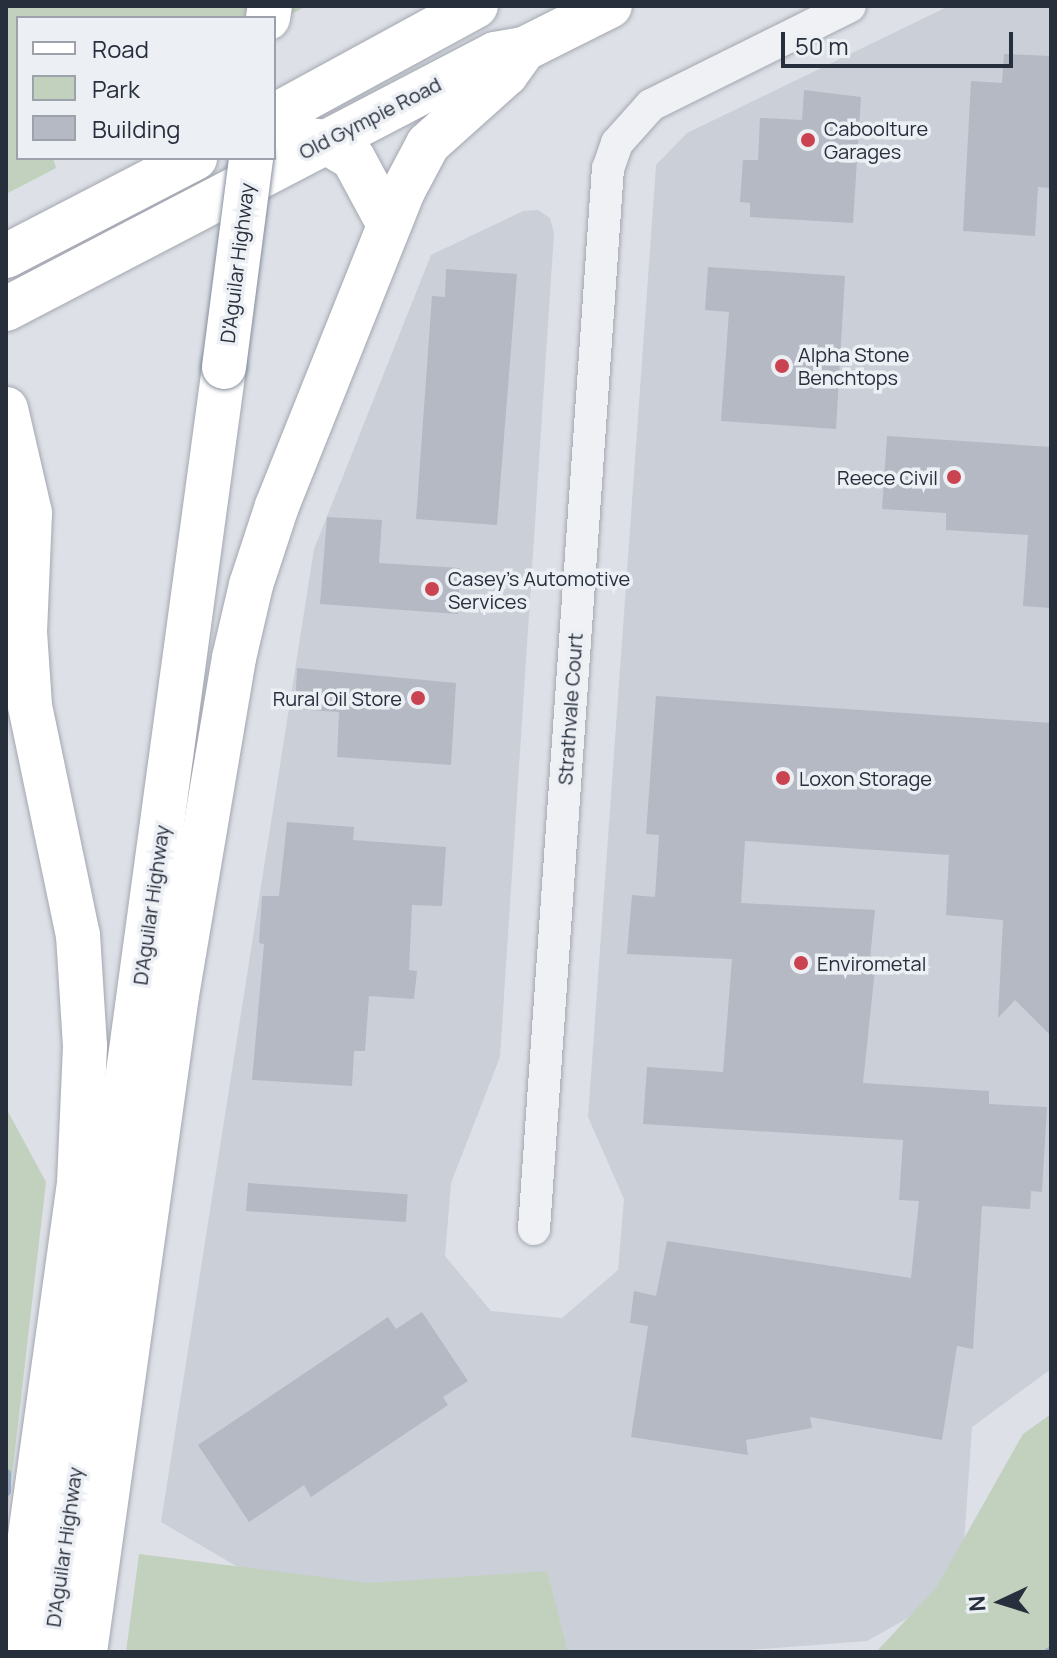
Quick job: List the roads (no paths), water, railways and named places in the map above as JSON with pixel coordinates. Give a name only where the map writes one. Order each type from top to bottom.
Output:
[{"type":"main road","points":[[276,115],[476,6]]},
{"type":"main road","name":"Old Gympie Road","points":[[6,309],[495,54],[524,49],[610,6]]},
{"type":"main road","points":[[85,1652],[139,1255],[213,776],[251,585],[388,223],[428,144],[506,74],[524,49]]},
{"type":"main road","points":[[276,135],[326,142],[353,158],[388,223]]},
{"type":"main road","points":[[6,256],[191,160]]},
{"type":"main road","name":"D'Aguilar Highway","points":[[49,1652],[251,160]]},
{"type":"main road","points":[[6,409],[30,513],[16,566],[30,706],[67,875],[83,994],[85,1107],[79,1183],[14,1652]]},
{"type":"street","name":"Strathvale Court","points":[[534,1229],[603,199],[617,143],[651,105],[673,92],[850,6]]},
{"type":"waterway","points":[[6,1473],[6,1491]]},
{"type":"place","name":"Caboolture Garages","points":[[808,140]]},
{"type":"place","name":"Alpha Stone Benchtops","points":[[782,366]]},
{"type":"place","name":"Reece Civil","points":[[954,477]]},
{"type":"place","name":"Casey's Automotive Services","points":[[432,589]]},
{"type":"place","name":"Rural Oil Store","points":[[418,698]]},
{"type":"place","name":"Loxon Storage","points":[[783,778]]},
{"type":"place","name":"Envirometal","points":[[801,963]]}]
